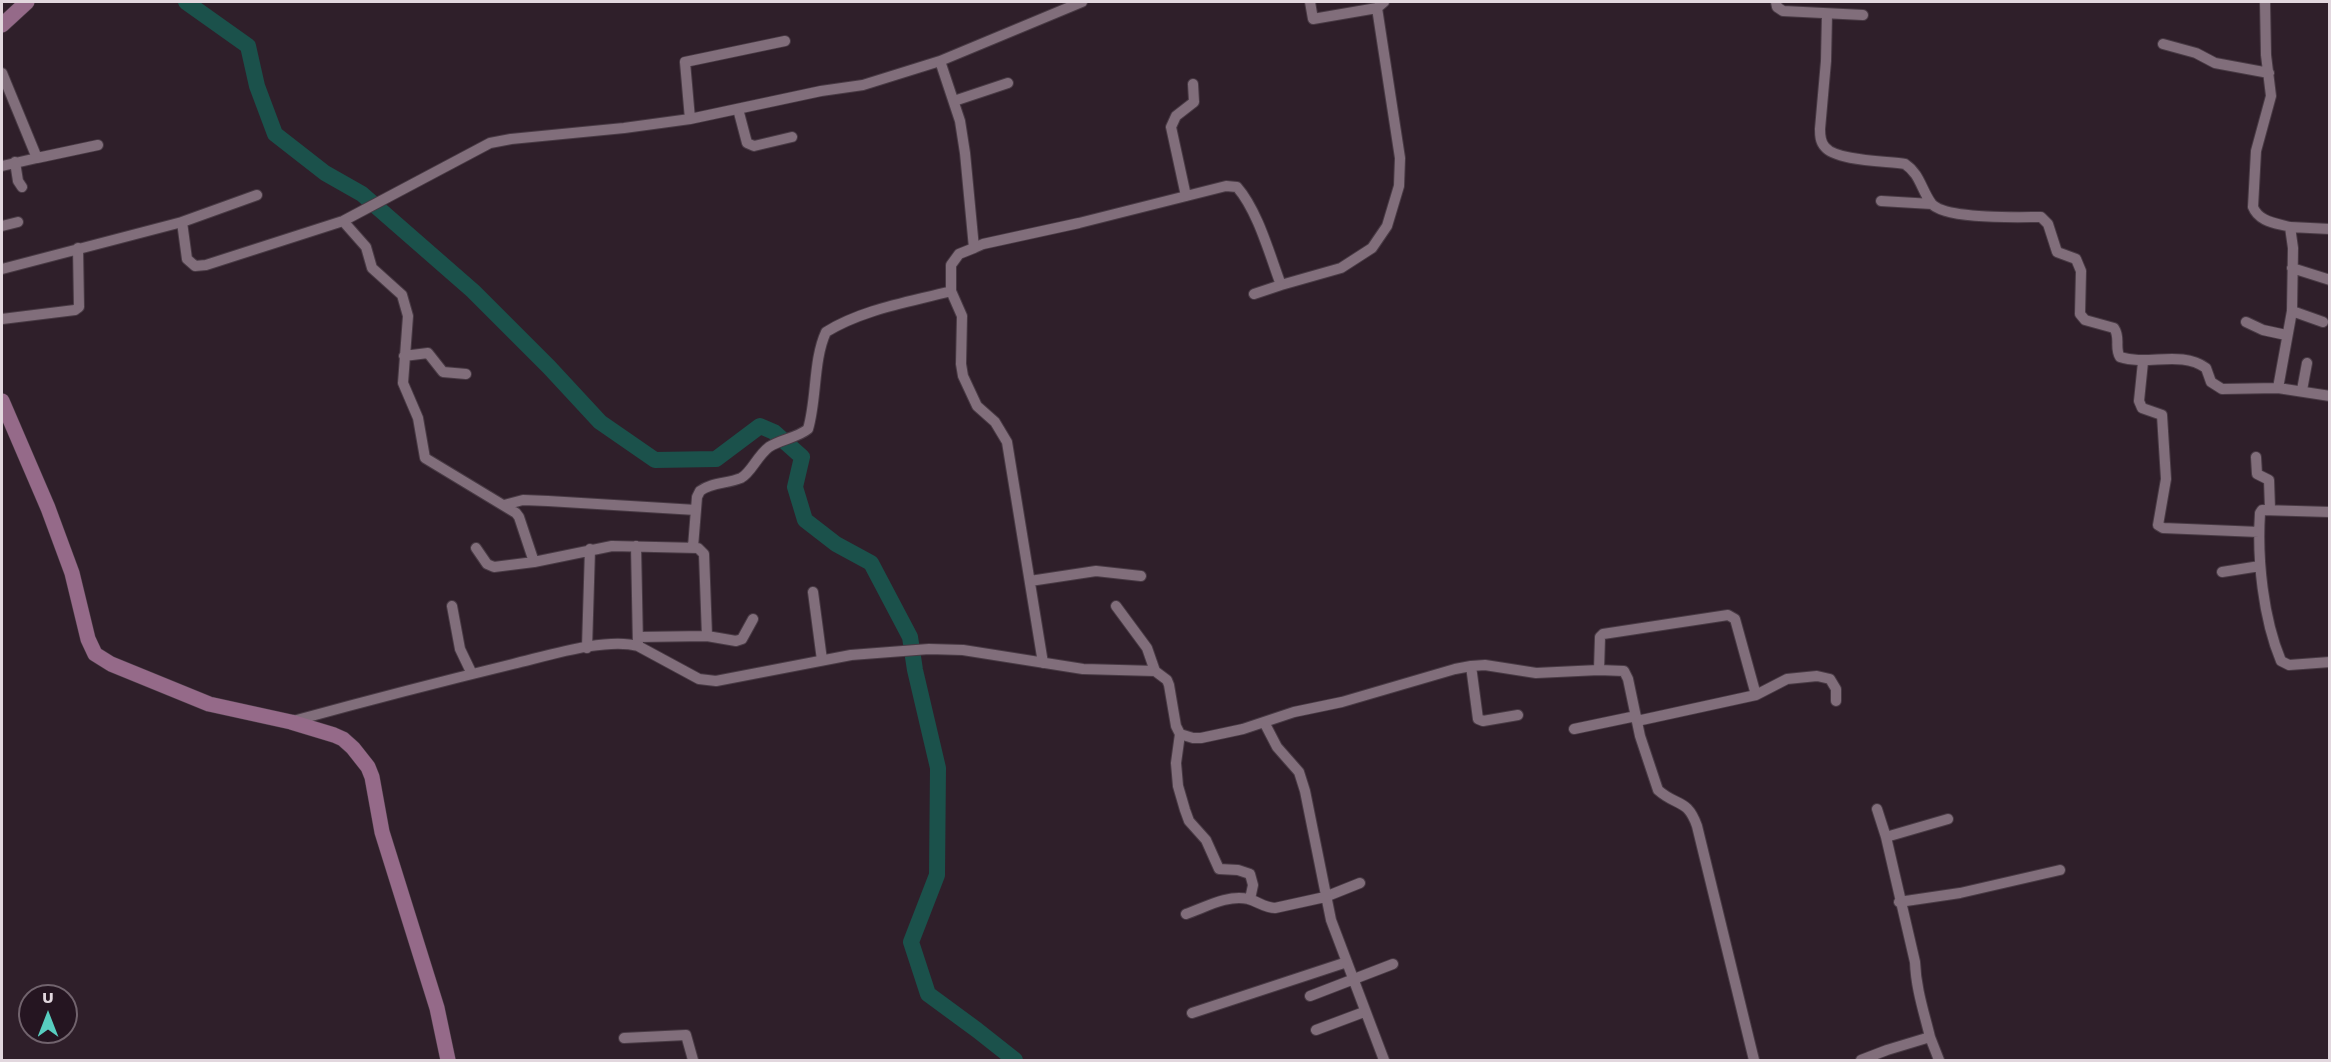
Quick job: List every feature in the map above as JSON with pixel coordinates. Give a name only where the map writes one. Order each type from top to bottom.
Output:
[{"type":"street","points":[[2,25],[27,2]]},
{"type":"street","points":[[182,222],[188,259],[195,266],[200,267],[343,221],[482,146],[499,140],[690,119],[821,91],[863,85],[940,61],[1082,2]]},
{"type":"street","points":[[1254,294],[1341,268],[1372,248],[1387,226],[1399,186],[1401,167],[1381,5],[1313,19],[1310,2]]},
{"type":"street","points":[[1776,2],[1778,7],[1784,11],[1863,15]]},
{"type":"street","points":[[2265,2],[2265,48],[2271,96],[2256,151],[2253,207],[2255,213],[2264,219],[2290,227],[2330,229]]},
{"type":"street","points":[[1827,14],[1826,61],[1820,129],[1820,137],[1825,147],[1833,153],[1848,157],[1905,164],[1913,170],[1932,204]]},
{"type":"street","points":[[690,119],[685,62],[786,41]]},
{"type":"street","points":[[2163,44],[2196,53],[2215,63],[2269,73]]},
{"type":"street","points":[[940,61],[954,101],[965,153],[974,248]]},
{"type":"street","points":[[2,74],[37,158]]},
{"type":"street","points":[[954,101],[1008,83]]},
{"type":"street","points":[[1186,196],[1171,127],[1176,116],[1194,102],[1193,84]]},
{"type":"street","points":[[738,109],[747,143],[754,146],[792,137]]},
{"type":"street","points":[[2,166],[98,145]]},
{"type":"street","points":[[15,162],[18,181],[22,187]]},
{"type":"street","points":[[1042,663],[1006,442],[995,422],[977,406],[963,376],[962,316],[951,291],[951,266],[955,258],[974,248],[996,241],[1226,186],[1237,187],[1244,195],[1281,285]]},
{"type":"street","points":[[2,269],[182,222],[257,195]]},
{"type":"street","points":[[1881,201],[1932,204],[1947,213],[2041,217],[2048,224],[2057,252],[2076,259],[2081,271],[2080,315],[2085,320],[2114,328],[2119,338],[2116,352],[2120,357],[2143,362],[2181,358],[2192,361],[2206,368],[2211,382],[2222,389],[2278,388],[2330,396]]},
{"type":"street","points":[[343,221],[366,248],[372,268],[397,290],[404,301],[408,316],[404,356],[404,389],[416,412],[425,458],[504,505],[519,517],[534,562]]},
{"type":"street","points":[[2,226],[18,222]]},
{"type":"street","points":[[2278,388],[2292,311],[2290,227]]},
{"type":"street","points":[[2,319],[75,310],[79,307],[78,248]]},
{"type":"street","points":[[2292,268],[2330,280]]},
{"type":"street","points":[[693,547],[700,491],[710,485],[735,480],[747,474],[757,458],[781,441],[808,429],[815,397],[820,350],[826,332],[844,322],[876,310],[951,291]]},
{"type":"street","points":[[2292,311],[2323,322]]},
{"type":"street","points":[[2246,322],[2263,330],[2286,335]]},
{"type":"street","points":[[404,356],[428,353],[443,372],[466,374]]},
{"type":"street","points":[[2143,362],[2139,401],[2142,408],[2162,415],[2163,425],[2166,479],[2158,525],[2163,528],[2259,532]]},
{"type":"street","points":[[2302,390],[2307,363]]},
{"type":"street","points":[[2,401],[48,508],[72,573],[92,650],[111,664],[203,702],[291,722],[343,739],[368,767],[372,777],[382,832],[437,1008],[448,1060]]},
{"type":"street","points":[[2256,457],[2257,474],[2270,480],[2270,509]]},
{"type":"street","points":[[504,505],[523,500],[696,510]]},
{"type":"street","points":[[2330,512],[2270,509],[2260,511],[2259,532],[2260,566],[2272,629],[2281,661],[2289,665],[2330,662]]},
{"type":"street","points":[[476,548],[487,564],[494,567],[534,562],[590,549],[636,546],[693,547],[702,550],[707,636]]},
{"type":"street","points":[[636,546],[638,641]]},
{"type":"street","points":[[587,648],[590,549]]},
{"type":"street","points":[[2222,572],[2260,566]]},
{"type":"street","points":[[1030,581],[1096,570],[1141,576]]},
{"type":"street","points":[[813,592],[822,660]]},
{"type":"street","points":[[452,606],[460,649],[472,674]]},
{"type":"street","points":[[1116,606],[1147,648],[1155,671],[1167,680],[1169,685],[1174,720],[1180,734],[1177,756],[1178,786],[1189,821],[1206,840],[1219,869],[1245,871],[1250,874],[1252,885],[1250,899]]},
{"type":"street","points":[[1599,670],[1600,637],[1603,634],[1728,615],[1735,619],[1756,695]]},
{"type":"street","points":[[291,722],[472,674],[587,648],[638,641],[707,636],[736,641],[742,639],[753,619]]},
{"type":"street","points":[[638,641],[699,679],[716,681],[746,677],[822,660],[901,650],[929,649],[963,650],[1083,669],[1155,671]]},
{"type":"street","points":[[1180,734],[1201,738],[1471,666],[1485,665],[1536,673],[1624,671],[1627,674],[1636,718],[1658,790],[1684,804],[1697,826],[1754,1060]]},
{"type":"street","points":[[1471,666],[1478,719],[1483,721],[1518,715]]},
{"type":"street","points":[[1574,729],[1756,695],[1787,679],[1817,676],[1830,679],[1836,689],[1836,701]]},
{"type":"street","points":[[1264,722],[1277,747],[1299,772],[1308,801],[1325,897],[1335,934],[1384,1060]]},
{"type":"street","points":[[1877,809],[1889,844],[1899,902],[1915,962],[1921,1006],[1939,1060]]},
{"type":"street","points":[[1886,837],[1948,819]]},
{"type":"street","points":[[1899,902],[1960,893],[2060,870]]},
{"type":"street","points":[[1186,914],[1230,899],[1250,899],[1275,908],[1325,897],[1360,883]]},
{"type":"street","points":[[1192,1013],[1347,962]]},
{"type":"street","points":[[1310,996],[1393,964]]},
{"type":"street","points":[[1316,1030],[1364,1012]]},
{"type":"street","points":[[624,1038],[686,1035],[693,1060]]},
{"type":"street","points":[[1861,1060],[1930,1037]]},
{"type":"waterway","points":[[186,2],[248,46],[257,86],[275,134],[325,173],[362,194],[473,291],[600,422],[655,460],[716,459],[760,426],[774,432],[802,457],[795,487],[805,520],[836,544],[871,563],[910,637],[915,670],[938,768],[937,875],[911,942],[928,994],[1015,1060]]}]
